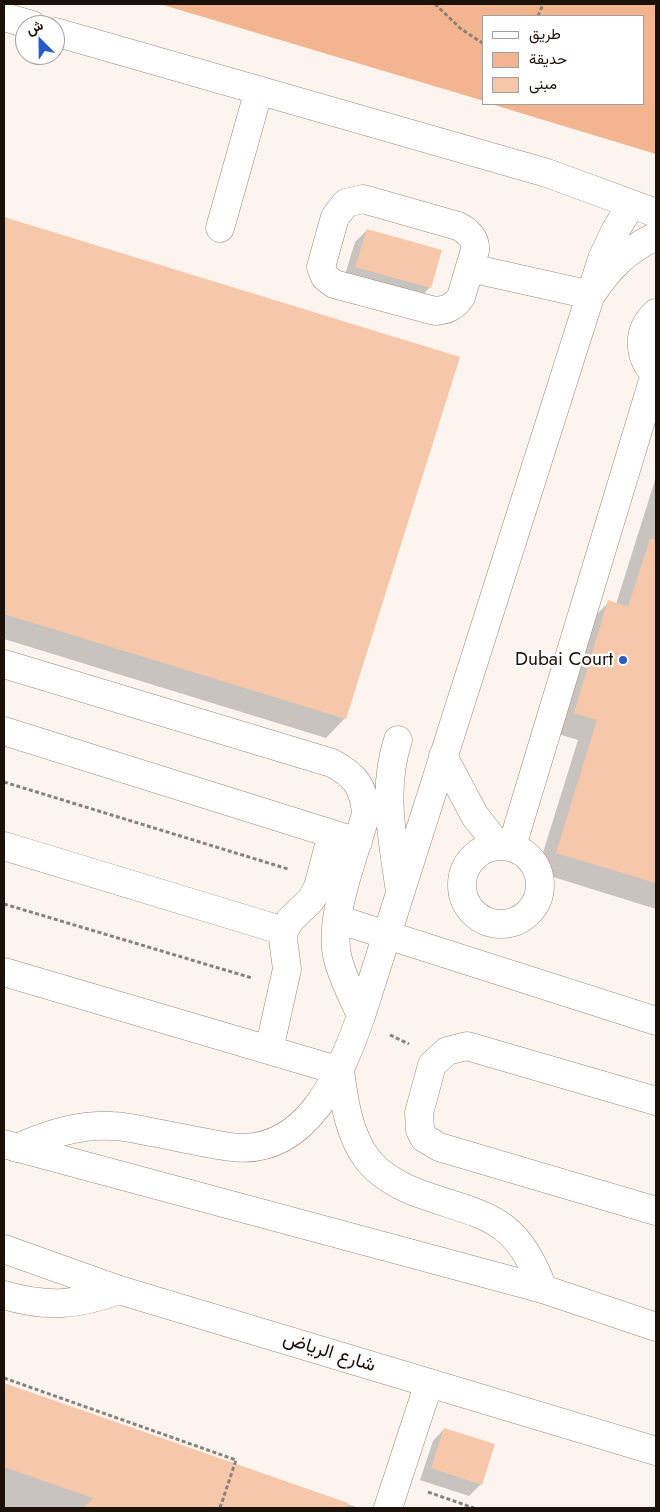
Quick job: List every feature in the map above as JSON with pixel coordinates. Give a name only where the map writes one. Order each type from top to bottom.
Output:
[{"type":"main road","points":[[65,35],[547,173],[656,213]]},
{"type":"main road","points":[[220,228],[259,90]]},
{"type":"main road","points":[[363,199],[464,229],[475,245],[470,268],[461,297],[450,308],[435,311],[334,284],[325,278],[321,267],[339,209],[346,203],[363,199]]},
{"type":"main road","points":[[10,1146],[63,1131],[113,1126],[234,1147],[263,1145],[289,1134],[311,1116],[340,1071],[360,1018],[605,252],[631,205]]},
{"type":"main road","points":[[591,295],[609,268],[639,245],[656,236]]},
{"type":"main road","points":[[470,268],[591,295]]},
{"type":"main road","points":[[443,756],[475,816],[505,846],[656,375],[647,364],[642,352],[642,338],[646,325],[656,313]]},
{"type":"main road","points":[[4,664],[332,763],[347,771],[358,783],[365,798],[366,814],[337,919],[335,937],[337,956],[360,1018]]},
{"type":"main road","points":[[4,731],[358,842]]},
{"type":"main road","points":[[398,740],[390,763],[388,801],[400,891]]},
{"type":"main road","points":[[269,1050],[287,969],[283,940],[284,931],[290,920],[311,900],[318,887],[332,834]]},
{"type":"main road","points":[[4,846],[284,931]]},
{"type":"main road","points":[[337,919],[656,1021]]},
{"type":"main road","points":[[4,972],[340,1071]]},
{"type":"main road","points":[[656,1101],[477,1048],[457,1048],[439,1057],[432,1065],[418,1122],[424,1138],[431,1144],[656,1211]]},
{"type":"main road","points":[[340,1071],[348,1117],[356,1140],[368,1160],[385,1177],[406,1188],[473,1209],[493,1219],[510,1233],[525,1250],[536,1269],[543,1289]]},
{"type":"main road","points":[[10,1146],[543,1289],[656,1327]]},
{"type":"main road","name":"شارع الرياض","points":[[4,1249],[119,1290],[656,1450]]},
{"type":"main road","points":[[4,1295],[36,1303],[65,1304],[93,1300],[119,1290]]},
{"type":"main road","points":[[388,1508],[429,1383]]},
{"type":"path","points":[[435,4],[461,29],[482,43]]},
{"type":"path","points":[[4,782],[295,871]]},
{"type":"path","points":[[4,904],[283,988]]},
{"type":"path","points":[[360,1018],[439,1057]]},
{"type":"path","points":[[4,1378],[236,1460],[220,1508]]},
{"type":"path","points":[[397,1481],[474,1508]]},
{"type":"green space","points":[[160,4],[656,4],[656,154],[494,105],[645,105],[645,15],[482,15],[482,100]]},
{"type":"building","points":[[4,217],[460,357],[346,719],[4,614]]},
{"type":"building","points":[[367,229],[442,250],[431,288],[355,267]]},
{"type":"building","name":"Dubai Court","points":[[650,539],[656,540],[656,883],[556,853],[597,720],[574,713],[608,600],[628,607]]},
{"type":"building","points":[[4,1383],[348,1503],[347,1508],[84,1508],[93,1498],[4,1467]]},
{"type":"building","points":[[444,1428],[495,1444],[482,1485],[431,1468]]},
{"type":"place","name":"Dubai Court","points":[[623,660]]}]
